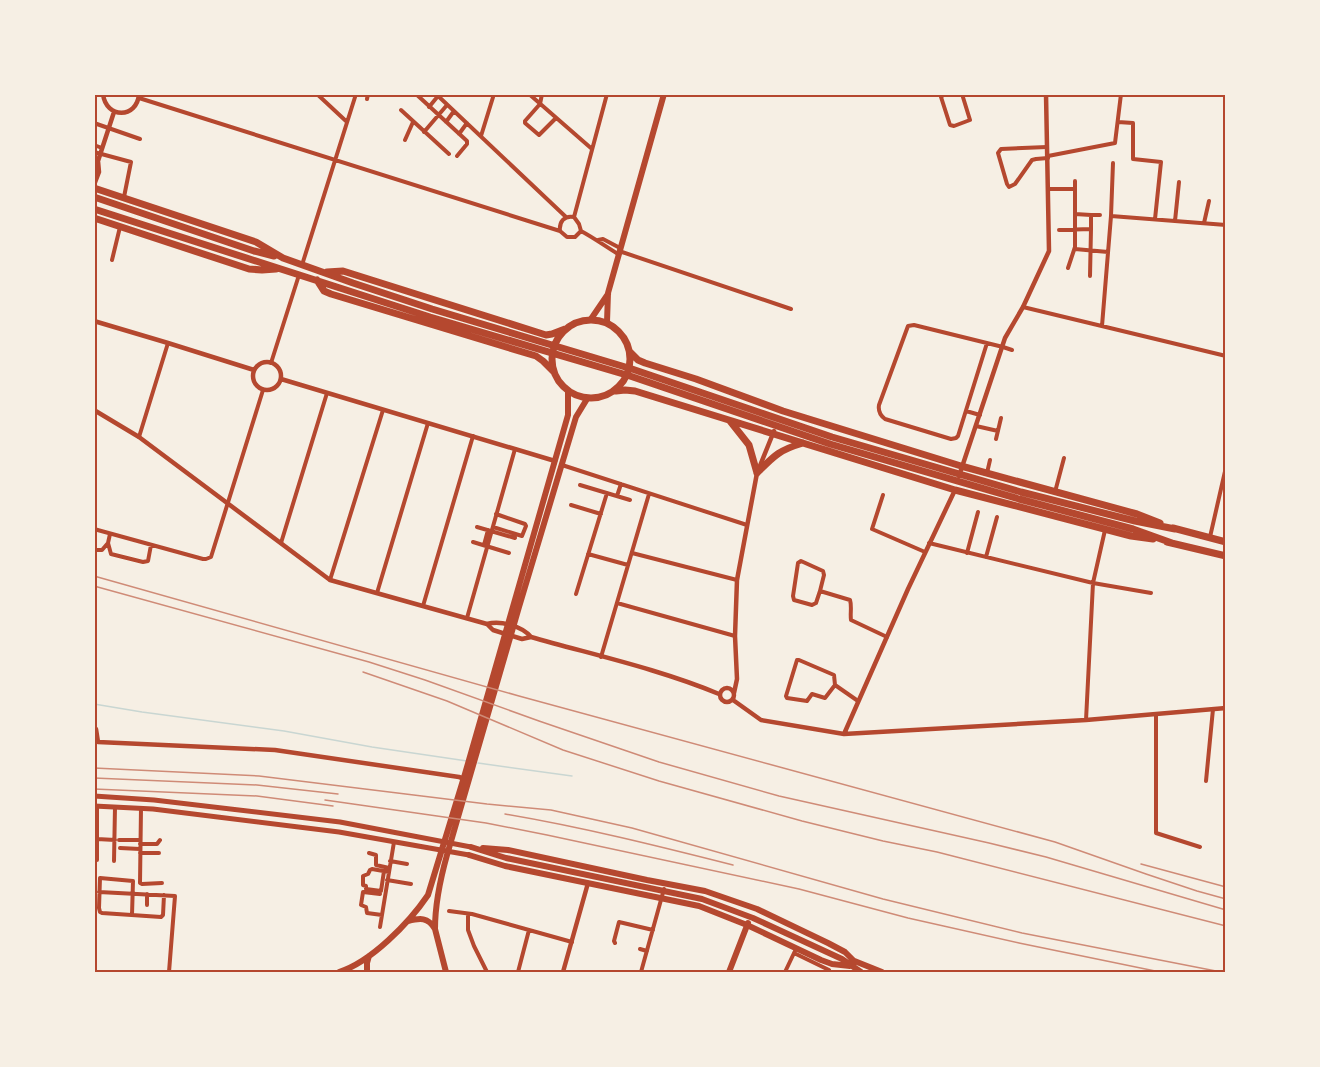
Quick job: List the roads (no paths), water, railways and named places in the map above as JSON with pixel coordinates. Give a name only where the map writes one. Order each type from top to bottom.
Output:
[{"type":"highway","points":[[94,187],[256,242],[283,258]]},
{"type":"highway","points":[[94,197],[432,309],[632,369],[832,437],[1134,525],[1172,543]]},
{"type":"highway","points":[[94,209],[349,291],[630,376],[830,444],[1019,500],[1134,525],[1175,529]]},
{"type":"highway","points":[[94,218],[249,269],[281,268]]},
{"type":"highway","points":[[317,280],[324,291],[331,294],[536,356],[554,372],[568,391],[587,399],[597,399],[616,391],[628,373],[631,363],[626,340],[607,322],[591,319],[577,322],[565,329],[546,335],[343,271],[324,273]]},
{"type":"highway","points":[[554,372],[553,349],[565,329]]},
{"type":"highway","points":[[630,352],[645,363],[779,410],[962,466],[1137,514],[1175,529],[1226,542]]},
{"type":"highway","points":[[690,408],[696,379]]},
{"type":"highway","points":[[616,391],[635,391],[955,490],[1131,536],[1226,556]]},
{"type":"highway","points":[[730,421],[749,445],[757,473],[777,453],[803,443]]},
{"type":"highway","points":[[848,457],[853,433]]},
{"type":"main road","points":[[607,322],[608,293],[664,94]]},
{"type":"main road","points":[[591,319],[608,293]]},
{"type":"main road","points":[[446,972],[435,929],[437,892],[444,855],[568,415],[568,391]]},
{"type":"main road","points":[[516,606],[576,417],[587,399]]},
{"type":"main road","points":[[94,796],[154,800],[340,822],[471,847],[508,850],[647,880],[666,882],[705,891],[757,909],[845,952],[856,966]]},
{"type":"main road","points":[[96,806],[141,808],[339,832],[469,855],[506,858]]},
{"type":"main road","points":[[471,847],[506,858],[702,898],[753,918],[856,966],[882,972]]},
{"type":"main road","points":[[339,972],[355,965],[390,939],[417,910],[428,895],[444,855]]},
{"type":"main road","points":[[469,855],[505,866],[699,906],[747,925],[830,969],[856,966]]},
{"type":"main road","points":[[729,972],[747,925],[757,909]]},
{"type":"main road","points":[[407,921],[426,919],[435,929]]},
{"type":"main road","points":[[367,972],[370,954]]},
{"type":"street","points":[[103,94],[105,103],[114,112],[125,113],[131,110],[139,96],[335,161],[560,231],[571,238],[575,237],[580,231],[579,224],[573,217],[566,217],[437,95],[429,107]]},
{"type":"street","points":[[317,94],[347,122]]},
{"type":"street","points":[[302,265],[356,94]]},
{"type":"street","points":[[416,94],[468,142],[457,156]]},
{"type":"street","points":[[421,99],[424,94]]},
{"type":"street","points":[[482,136],[494,94]]},
{"type":"street","points":[[529,94],[592,149]]},
{"type":"street","points":[[542,94],[540,104],[525,122],[537,135],[540,135],[556,118]]},
{"type":"street","points":[[573,217],[607,94]]},
{"type":"street","points":[[945,94],[941,97],[950,125],[954,126],[970,120],[962,94]]},
{"type":"street","points":[[844,734],[955,490],[1005,338],[1023,307],[1049,251],[1046,94]]},
{"type":"street","points":[[1047,147],[1001,149],[998,153],[1009,187],[1015,184],[1032,160],[1115,143],[1120,94]]},
{"type":"street","points":[[424,132],[447,105]]},
{"type":"street","points":[[401,110],[449,154]]},
{"type":"street","points":[[446,122],[454,111]]},
{"type":"street","points":[[94,187],[99,172],[96,163],[114,112]]},
{"type":"street","points":[[405,140],[413,122]]},
{"type":"street","points":[[1118,122],[1133,123],[1133,159],[1161,162],[1155,219]]},
{"type":"street","points":[[94,123],[140,139]]},
{"type":"street","points":[[459,134],[468,123]]},
{"type":"street","points":[[94,146],[101,151],[131,162],[124,197]]},
{"type":"street","points":[[94,152],[101,151]]},
{"type":"street","points":[[1102,326],[1113,163]]},
{"type":"street","points":[[1068,268],[1075,249],[1075,181]]},
{"type":"street","points":[[1175,221],[1179,182]]},
{"type":"street","points":[[1048,189],[1075,189]]},
{"type":"street","points":[[1204,223],[1209,201]]},
{"type":"street","points":[[1075,214],[1100,215]]},
{"type":"street","points":[[1090,276],[1091,215]]},
{"type":"street","points":[[1111,216],[1226,225]]},
{"type":"street","points":[[560,231],[560,223],[566,217]]},
{"type":"street","points":[[112,260],[120,226]]},
{"type":"street","points":[[1059,230],[1091,230]]},
{"type":"street","points":[[580,231],[597,240],[603,239],[620,251],[791,309]]},
{"type":"street","points":[[1075,249],[1108,252]]},
{"type":"street","points":[[271,363],[299,274]]},
{"type":"street","points":[[1023,307],[1226,356]]},
{"type":"street","points":[[94,321],[254,370]]},
{"type":"street","points":[[987,343],[958,436],[953,439],[885,419],[880,412],[879,407],[908,326],[914,325],[987,343],[1003,347],[1012,350]]},
{"type":"street","points":[[139,436],[168,343]]},
{"type":"street","points":[[264,362],[271,363],[279,369],[281,379],[272,390],[263,390],[258,388],[253,380],[254,370],[264,362]]},
{"type":"street","points":[[281,379],[555,461]]},
{"type":"street","points":[[94,529],[203,559],[213,555],[263,390]]},
{"type":"street","points":[[281,543],[327,393]]},
{"type":"street","points":[[94,410],[139,436],[330,580],[487,624],[494,630],[522,639],[531,637],[695,684],[719,694]]},
{"type":"street","points":[[330,580],[383,410]]},
{"type":"street","points":[[733,700],[737,679],[735,636],[737,580],[757,473],[773,434],[779,410]]},
{"type":"street","points":[[966,411],[980,415]]},
{"type":"street","points":[[996,439],[1000,418]]},
{"type":"street","points":[[377,593],[428,423]]},
{"type":"street","points":[[976,426],[998,431]]},
{"type":"street","points":[[423,606],[473,436]]},
{"type":"street","points":[[467,618],[485,546],[515,449]]},
{"type":"street","points":[[1055,492],[1064,458]]},
{"type":"street","points":[[987,473],[990,460]]},
{"type":"street","points":[[562,465],[747,525]]},
{"type":"street","points":[[1210,538],[1226,467]]},
{"type":"street","points":[[617,496],[621,484]]},
{"type":"street","points":[[580,485],[630,500]]},
{"type":"street","points":[[576,594],[607,493]]},
{"type":"street","points":[[601,657],[650,494]]},
{"type":"street","points":[[884,495],[872,529],[925,552]]},
{"type":"street","points":[[572,505],[601,514]]},
{"type":"street","points":[[967,553],[978,512]]},
{"type":"street","points":[[477,527],[522,536],[525,524],[496,514]]},
{"type":"street","points":[[986,557],[997,517]]},
{"type":"street","points":[[1086,720],[1093,583],[1105,529]]},
{"type":"street","points":[[491,530],[515,538]]},
{"type":"street","points":[[110,534],[108,543],[111,554],[143,562],[148,561],[151,545]]},
{"type":"street","points":[[473,542],[509,554]]},
{"type":"street","points":[[94,550],[102,550],[108,543]]},
{"type":"street","points":[[929,543],[1093,583],[1151,593]]},
{"type":"street","points":[[588,554],[628,565]]},
{"type":"street","points":[[632,554],[737,580]]},
{"type":"street","points":[[801,561],[823,571],[820,591],[816,603],[812,605],[794,600],[798,563],[801,561]]},
{"type":"street","points":[[820,591],[849,600],[851,620],[887,637]]},
{"type":"street","points":[[617,603],[735,636]]},
{"type":"street","points":[[487,624],[496,622],[526,631],[531,637]]},
{"type":"street","points":[[835,685],[824,698],[813,694],[807,701],[786,696],[798,660],[834,675],[835,685],[858,701]]},
{"type":"street","points":[[719,694],[726,688],[731,689],[734,693]]},
{"type":"street","points":[[719,694],[720,699],[724,702],[733,700]]},
{"type":"street","points":[[733,700],[761,720],[844,734],[1086,720],[1226,708]]},
{"type":"street","points":[[1206,781],[1213,710]]},
{"type":"street","points":[[1156,715],[1156,833],[1200,847]]},
{"type":"street","points":[[94,729],[96,729],[96,742],[275,750],[466,779]]},
{"type":"street","points":[[96,806],[97,860]]},
{"type":"street","points":[[114,861],[117,840],[116,807]]},
{"type":"street","points":[[141,808],[140,883],[162,883]]},
{"type":"street","points":[[97,839],[117,840],[159,854]]},
{"type":"street","points":[[120,849],[158,844],[160,840]]},
{"type":"street","points":[[387,870],[370,870],[363,876],[363,885],[366,889],[381,891],[390,861],[394,842]]},
{"type":"street","points":[[369,853],[376,855],[376,865],[387,870]]},
{"type":"street","points":[[390,861],[407,864]]},
{"type":"street","points":[[380,927],[387,870]]},
{"type":"street","points":[[132,915],[133,880],[101,877],[99,892],[100,912],[102,913],[161,917],[164,895]]},
{"type":"street","points":[[387,880],[411,884]]},
{"type":"street","points":[[641,972],[666,882]]},
{"type":"street","points":[[563,972],[588,883]]},
{"type":"street","points":[[99,892],[174,896],[169,972]]},
{"type":"street","points":[[380,894],[363,892],[362,905],[366,907],[367,913],[382,915]]},
{"type":"street","points":[[147,894],[147,905]]},
{"type":"street","points":[[449,911],[572,942]]},
{"type":"street","points":[[468,914],[468,930],[487,972]]},
{"type":"street","points":[[615,943],[619,922],[652,930]]},
{"type":"street","points":[[518,972],[529,930]]},
{"type":"street","points":[[640,949],[647,951]]},
{"type":"street","points":[[785,972],[795,950]]},
{"type":"waterway","points":[[94,704],[284,731],[467,761]]},
{"type":"waterway","points":[[478,763],[572,776]]},
{"type":"railway","points":[[94,576],[519,696],[1055,842],[1226,899]]},
{"type":"railway","points":[[94,586],[369,662],[659,762],[779,796],[1046,857],[1226,910]]},
{"type":"railway","points":[[363,672],[447,701],[563,750],[659,781],[802,821],[937,852],[1226,926]]},
{"type":"railway","points":[[94,768],[259,776],[551,810],[632,828],[883,899],[1022,933],[1221,972]]},
{"type":"railway","points":[[94,778],[257,785],[338,794]]},
{"type":"railway","points":[[94,789],[257,796],[333,806]]},
{"type":"railway","points":[[325,800],[486,823],[547,835],[799,889],[908,918],[1019,943],[1160,972]]},
{"type":"railway","points":[[505,814],[591,831],[733,865]]},
{"type":"railway","points":[[1141,864],[1226,887]]}]
